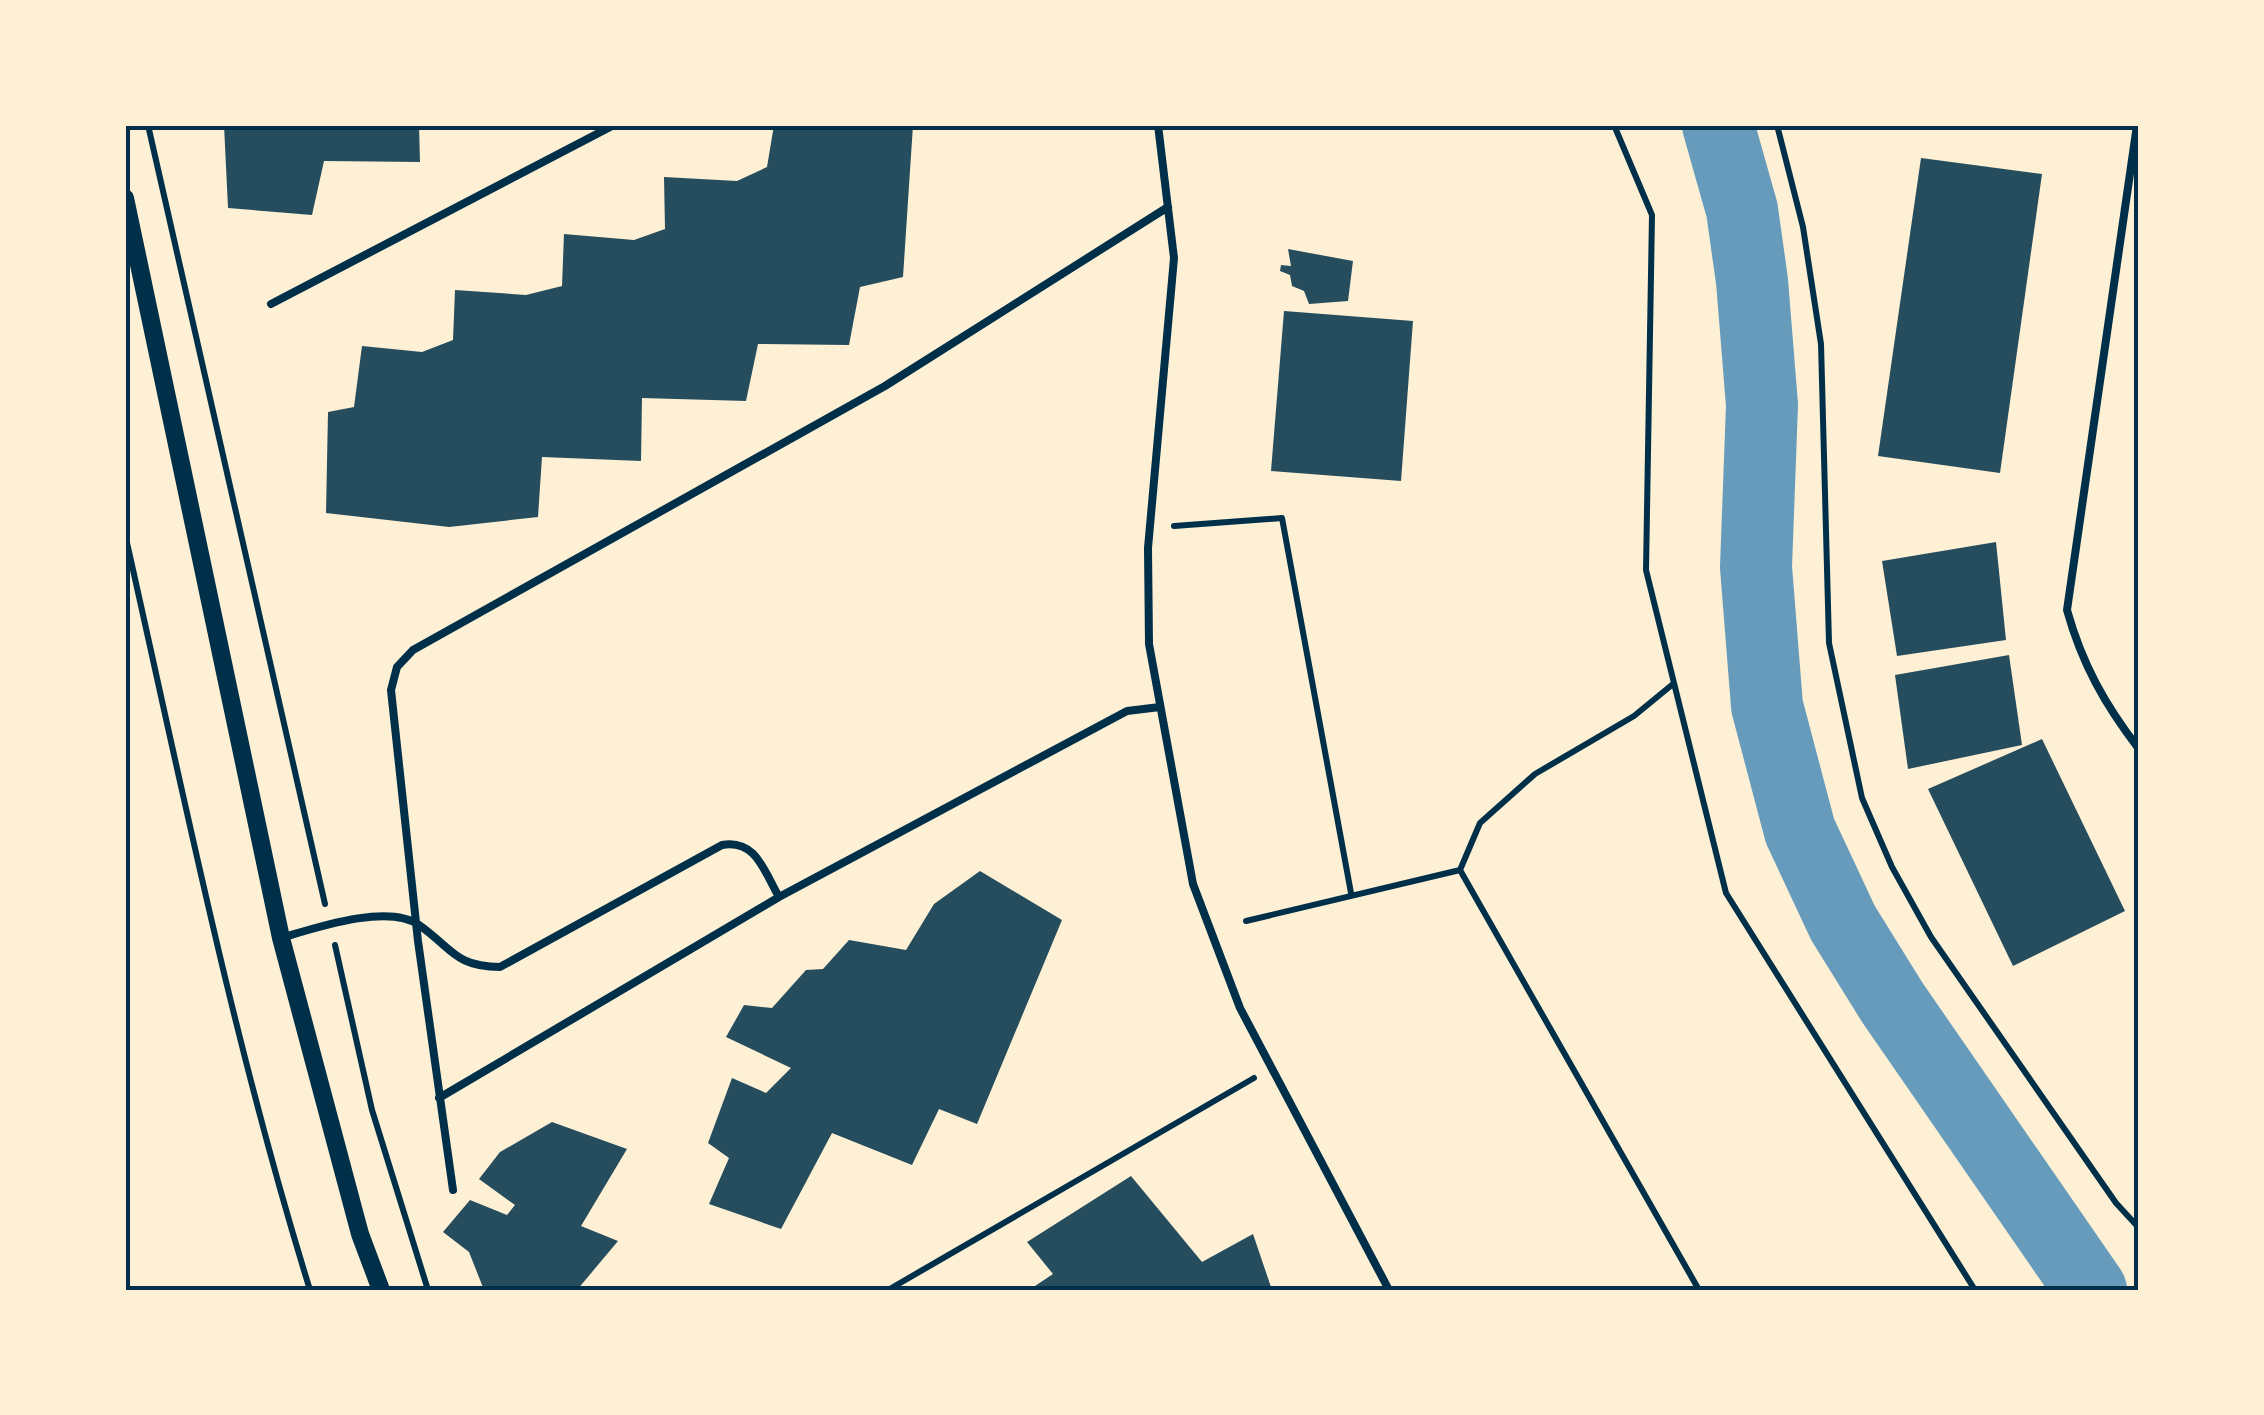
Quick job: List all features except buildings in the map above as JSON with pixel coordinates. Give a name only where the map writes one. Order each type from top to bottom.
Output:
[{"type":"street","points":[[125,198],[281,938],[360,1234],[380,1290]]},
{"type":"lane","points":[[270,304],[614,125]]},
{"type":"lane","points":[[1158,125],[1174,258],[1150,527],[1149,644],[1193,884],[1240,1008],[1389,1290]]},
{"type":"lane","points":[[2137,125],[2067,610],[2089,674],[2106,706],[2139,749]]},
{"type":"lane","points":[[453,1190],[416,922],[390,690],[397,666],[413,650],[884,386],[1168,207]]},
{"type":"lane","points":[[439,1098],[778,897],[1126,711],[1160,706]]},
{"type":"lane","points":[[281,938],[330,923],[366,918],[416,922],[454,956],[476,967],[500,967],[722,845],[738,842],[751,848],[778,897]]},
{"type":"path","points":[[148,125],[372,1110],[428,1290]]},
{"type":"path","points":[[1614,125],[1652,216],[1646,570],[1726,893],[1975,1290]]},
{"type":"path","points":[[1776,125],[1803,227],[1821,344],[1829,643],[1862,798],[1892,867],[1931,937],[2116,1203],[2139,1228]]},
{"type":"path","points":[[1150,527],[1282,518],[1351,892]]},
{"type":"path","points":[[125,534],[206,898],[278,1186],[310,1290]]},
{"type":"path","points":[[1460,870],[1480,823],[1535,774],[1634,716],[1674,684]]},
{"type":"path","points":[[1246,921],[1351,892],[1460,870]]},
{"type":"path","points":[[1460,870],[1699,1290]]},
{"type":"path","points":[[888,1290],[1271,1069]]},
{"type":"waterway","points":[[1718,125],[1742,210],[1752,281],[1762,405],[1756,567],[1767,706],[1800,831],[1843,923],[1892,1002],[2091,1290]]}]
